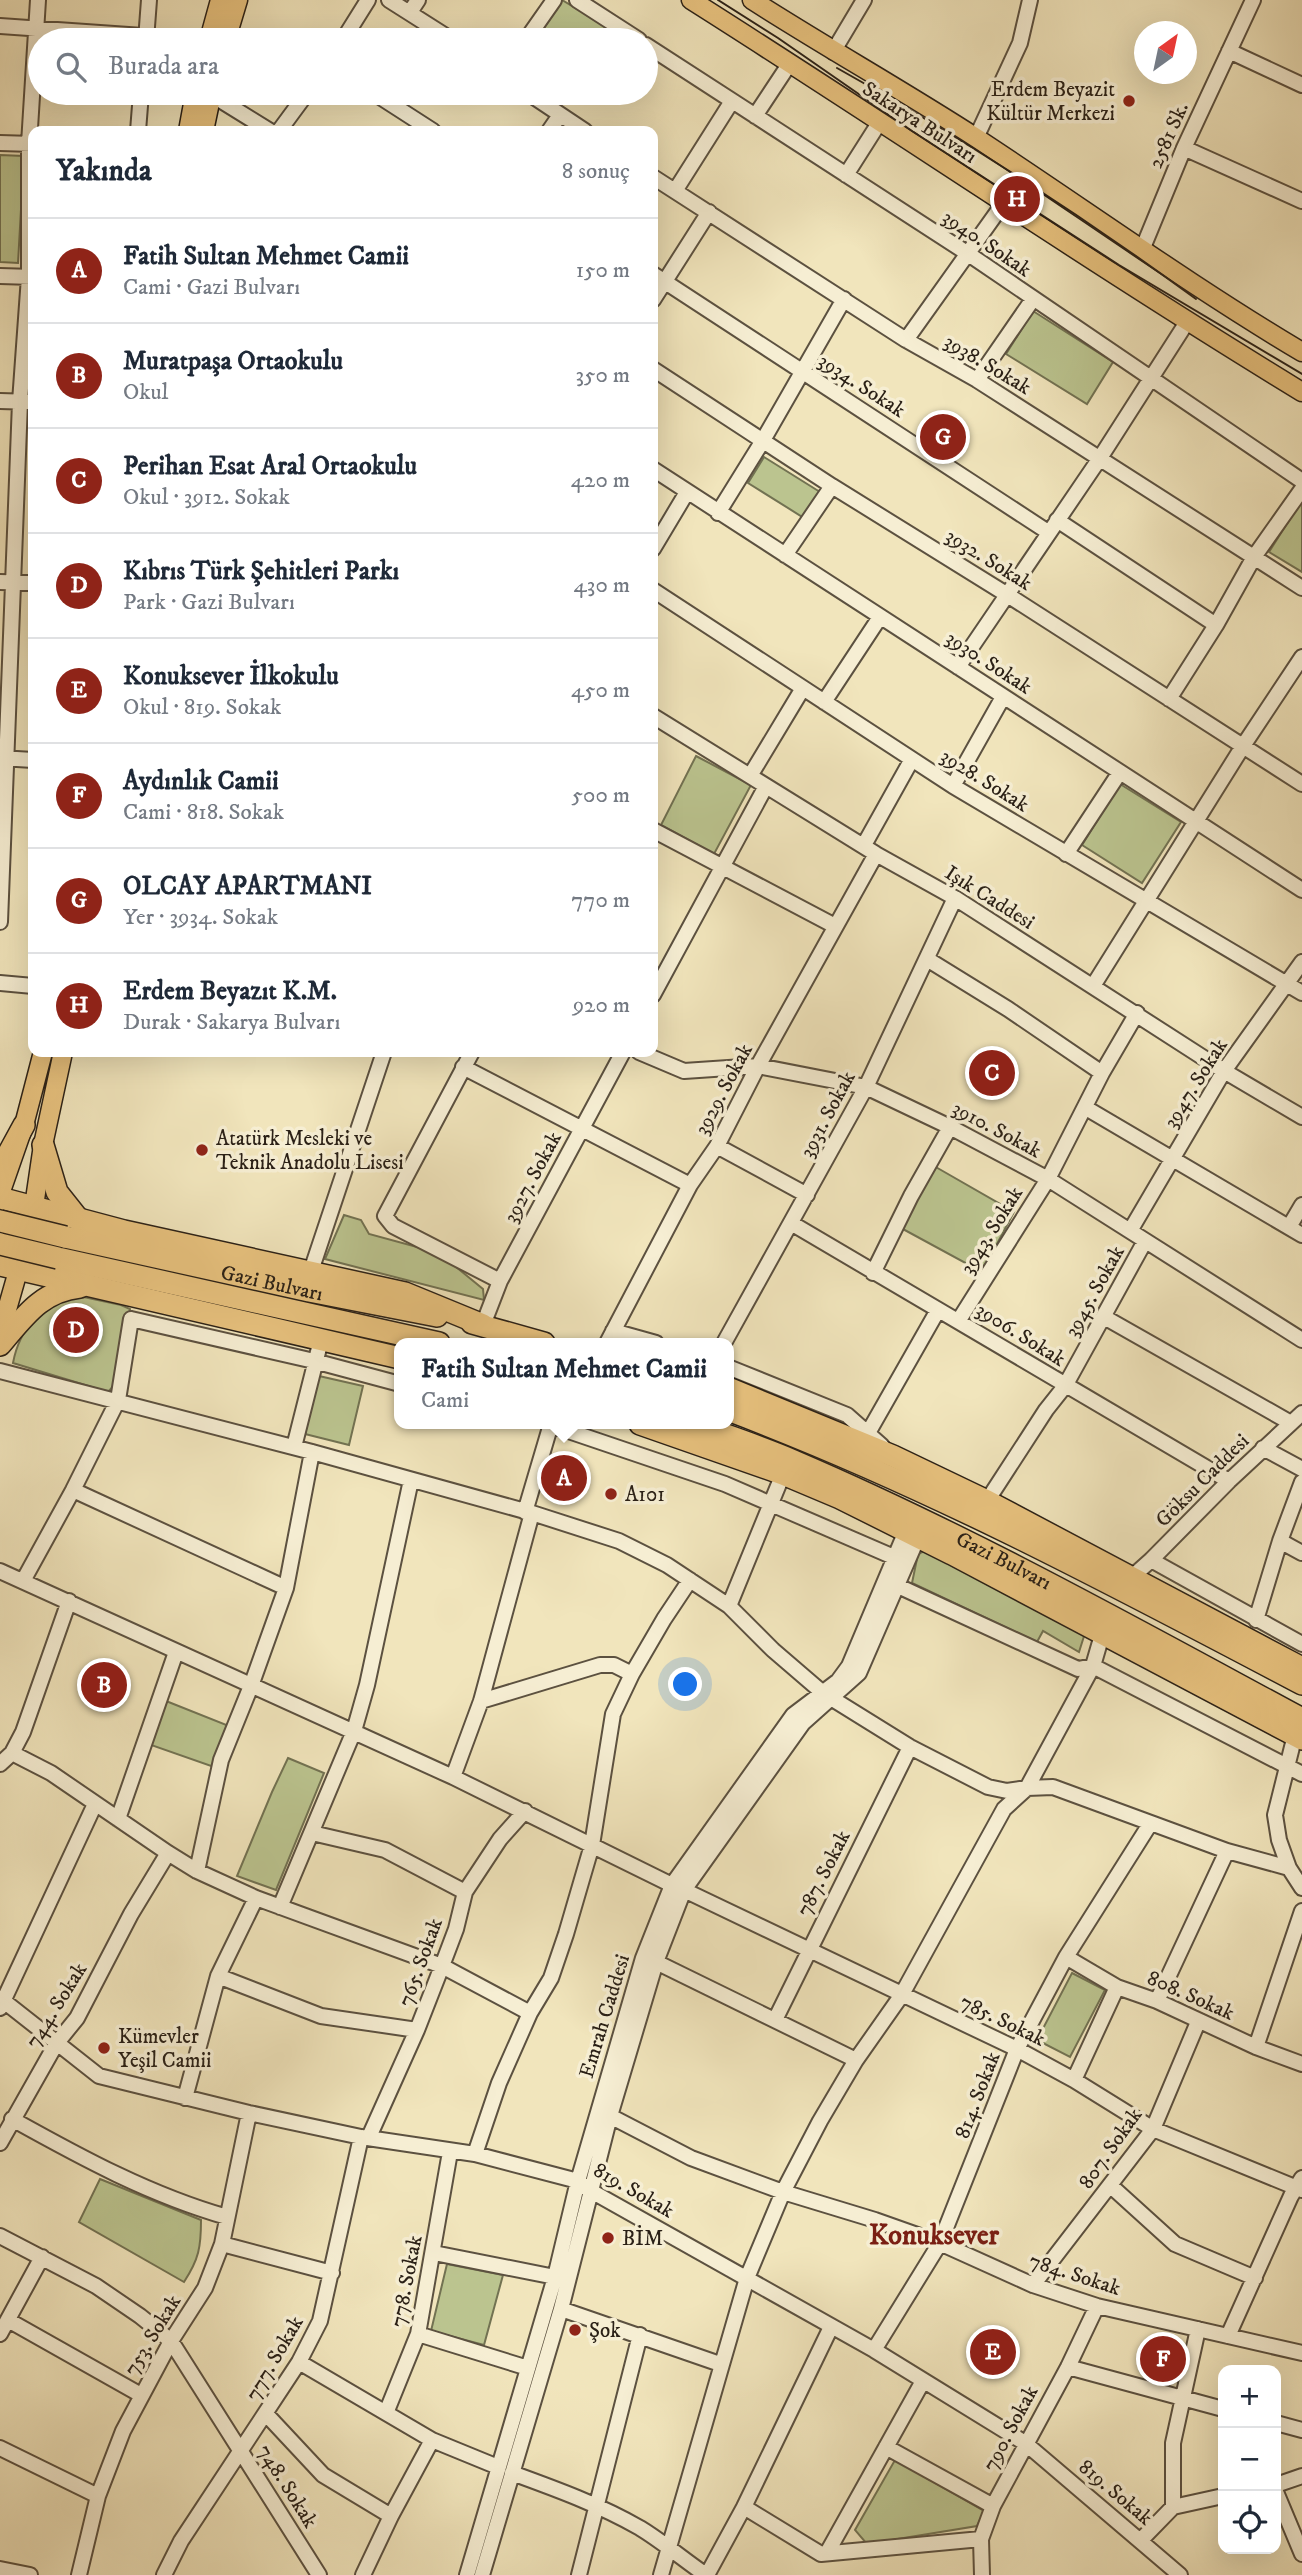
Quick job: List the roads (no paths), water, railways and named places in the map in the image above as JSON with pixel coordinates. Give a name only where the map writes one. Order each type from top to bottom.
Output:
[{"type":"highway","points":[[0,1169],[24,1125]]},
{"type":"highway","points":[[43,1144],[57,1192],[80,1221]]},
{"type":"highway","points":[[0,1196],[80,1221],[405,1293],[483,1325]]},
{"type":"highway","name":"Gazi Bulvarı","points":[[0,1221],[309,1291],[483,1325],[528,1338]]},
{"type":"highway","name":"Gazi Bulvarı","points":[[0,1244],[417,1338]]},
{"type":"highway","points":[[9,1267],[394,1357]]},
{"type":"highway","points":[[0,1345],[42,1299],[63,1288],[85,1286]]},
{"type":"highway","points":[[321,1340],[394,1347]]},
{"type":"highway","points":[[734,1390],[893,1456],[987,1501],[1302,1668]]},
{"type":"highway","name":"Gazi Bulvarı","points":[[734,1411],[818,1444],[987,1521],[1302,1684]]},
{"type":"highway","points":[[654,1429],[783,1474],[840,1499],[912,1534],[1102,1635],[1300,1731]]},
{"type":"highway","name":"Gazi Bulvarı","points":[[709,1429],[793,1460],[933,1525],[1120,1620],[1300,1731]]},
{"type":"main road","points":[[212,28],[220,0]]},
{"type":"main road","points":[[230,28],[238,0]]},
{"type":"main road","name":"Sakarya Bulvarı","points":[[691,0],[1187,322],[1302,391]]},
{"type":"main road","name":"Sakarya Bulvarı","points":[[752,0],[976,138],[1142,250],[1302,352]]},
{"type":"main road","points":[[190,126],[201,105]]},
{"type":"main road","points":[[204,126],[205,105]]},
{"type":"main road","points":[[0,1196],[24,1125],[42,1057]]},
{"type":"main road","points":[[0,1334],[9,1267],[36,1208],[43,1144],[62,1057]]},
{"type":"street","points":[[36,27],[38,0]]},
{"type":"street","points":[[147,28],[149,0]]},
{"type":"street","points":[[350,28],[368,0]]},
{"type":"street","points":[[389,0],[414,6],[439,28]]},
{"type":"street","points":[[534,28],[554,0]]},
{"type":"street","points":[[577,0],[620,28]]},
{"type":"street","points":[[833,52],[864,0]]},
{"type":"street","points":[[976,138],[1020,43],[1030,0]]},
{"type":"street","name":"2581 Sk.","points":[[1142,250],[1184,148],[1253,0]]},
{"type":"street","points":[[0,26],[46,28]]},
{"type":"street","points":[[1229,51],[1302,85]]},
{"type":"street","name":"3940. Sokak","points":[[658,53],[967,253],[1302,481]]},
{"type":"street","points":[[755,116],[790,63]]},
{"type":"street","points":[[675,191],[732,101]]},
{"type":"street","points":[[32,126],[33,105]]},
{"type":"street","points":[[139,126],[141,105]]},
{"type":"street","points":[[225,105],[261,126]]},
{"type":"street","points":[[283,126],[298,105]]},
{"type":"street","points":[[393,105],[425,126]]},
{"type":"street","points":[[545,105],[576,126]]},
{"type":"street","points":[[552,126],[560,115]]},
{"type":"street","points":[[845,175],[879,123]]},
{"type":"street","points":[[0,143],[28,144]]},
{"type":"street","points":[[1184,148],[1302,201]]},
{"type":"street","name":"3938. Sokak","points":[[658,180],[906,340],[977,380],[1302,588]]},
{"type":"street","points":[[906,340],[1003,204]]},
{"type":"street","points":[[658,278],[709,212]]},
{"type":"street","points":[[0,276],[28,277]]},
{"type":"street","name":"3934. Sokak","points":[[658,278],[803,372],[1216,625]]},
{"type":"street","points":[[719,513],[844,299]]},
{"type":"street","points":[[977,380],[1033,299]]},
{"type":"street","points":[[958,667],[1100,458],[1187,322]]},
{"type":"street","points":[[0,922],[6,582],[27,402],[28,371]]},
{"type":"street","name":"3932. Sokak","points":[[658,372],[762,442],[1006,594],[1302,784]]},
{"type":"street","points":[[0,401],[27,402]]},
{"type":"street","name":"3930. Sokak","points":[[658,472],[1302,890]]},
{"type":"street","points":[[785,555],[832,486]]},
{"type":"street","points":[[1169,699],[1216,625],[1254,557],[1302,489]]},
{"type":"street","points":[[658,541],[687,492]]},
{"type":"street","points":[[6,582],[28,583]]},
{"type":"street","name":"3928. Sokak","points":[[658,593],[953,786],[1302,993]]},
{"type":"street","points":[[824,702],[880,617]]},
{"type":"street","points":[[1094,986],[1243,746],[1302,657]]},
{"type":"street","points":[[750,776],[803,688]]},
{"type":"street","points":[[953,786],[1003,697]]},
{"type":"street","name":"Işık Caddesi","points":[[658,723],[955,898],[1224,1071],[1302,1117]]},
{"type":"street","points":[[4,758],[28,760]]},
{"type":"street","name":"3929. Sokak","points":[[610,1337],[691,1185],[717,1146],[835,926],[912,759]]},
{"type":"street","points":[[1066,854],[1120,772]]},
{"type":"street","points":[[658,985],[766,786]]},
{"type":"street","points":[[658,833],[835,926]]},
{"type":"street","name":"3931. Sokak","points":[[727,1338],[866,1087],[955,898]]},
{"type":"street","points":[[927,959],[1102,1073]]},
{"type":"street","name":"3947. Sokak","points":[[1130,1231],[1224,1071],[1302,962]]},
{"type":"street","points":[[0,983],[28,986]]},
{"type":"street","name":"3943. Sokak","points":[[959,1320],[1048,1179],[1102,1073],[1137,1013]]},
{"type":"street","points":[[311,1271],[382,1057]]},
{"type":"street","points":[[469,1057],[385,1216],[393,1226],[500,1282]]},
{"type":"street","name":"3927. Sokak","points":[[483,1325],[500,1282],[620,1057]]},
{"type":"street","name":"3910. Sokak","points":[[651,1057],[684,1071],[758,1066],[866,1087],[950,1127],[1048,1179],[1302,1340]]},
{"type":"street","points":[[463,1067],[691,1185]]},
{"type":"street","points":[[1086,1108],[1302,1235]]},
{"type":"street","points":[[873,1273],[911,1196],[950,1127]]},
{"type":"street","points":[[717,1146],[807,1195]]},
{"type":"street","points":[[1289,1227],[1302,1205]]},
{"type":"street","name":"3906. Sokak","points":[[791,1223],[1229,1481]]},
{"type":"street","name":"3945. Sokak","points":[[987,1501],[1046,1410],[1065,1386],[1145,1241]]},
{"type":"street","points":[[868,1433],[938,1310]]},
{"type":"street","points":[[1104,1317],[1291,1423]]},
{"type":"street","points":[[23,1581],[118,1400],[131,1319],[394,1382]]},
{"type":"street","points":[[294,1447],[321,1340]]},
{"type":"street","points":[[734,1369],[847,1415],[893,1456]]},
{"type":"street","points":[[0,1371],[294,1447],[529,1512],[619,1541],[667,1565],[729,1606],[773,1650],[828,1695],[910,1747],[988,1787],[1007,1791],[1053,1787],[1227,1851],[1289,1868]]},
{"type":"street","name":"Göksu Caddesi","points":[[1132,1577],[1302,1413]]},
{"type":"street","points":[[453,1777],[481,1700],[549,1429]]},
{"type":"street","points":[[565,1429],[725,1484],[896,1558]]},
{"type":"street","points":[[1263,1448],[1302,1469]]},
{"type":"street","points":[[197,1871],[221,1760],[286,1588],[312,1452]]},
{"type":"street","points":[[729,1606],[783,1474]]},
{"type":"street","points":[[280,1907],[354,1731],[367,1685],[411,1480]]},
{"type":"street","points":[[1256,1620],[1280,1541],[1302,1482]]},
{"type":"street","points":[[73,1490],[286,1588]]},
{"type":"street","name":"Emrah Caddesi","points":[[482,2575],[528,2368],[555,2277],[578,2180],[643,1958],[678,1887],[849,1666],[896,1558],[912,1534]]},
{"type":"street","name":"Emrah Caddesi","points":[[828,1695],[859,1673],[898,1587],[912,1534]]},
{"type":"street","points":[[1280,1541],[1302,1553]]},
{"type":"street","points":[[1151,1560],[1302,1644]]},
{"type":"street","name":"785. Sokak","points":[[0,1572],[69,1601],[525,1811],[901,1996],[1017,2049],[1074,2080],[1153,2129],[1301,2185]]},
{"type":"street","points":[[475,2154],[499,2083],[530,2012],[551,1978],[566,1934],[592,1845],[613,1714],[632,1674],[690,1580]]},
{"type":"street","points":[[898,1587],[1078,1669],[1093,1666],[1302,1774]]},
{"type":"street","points":[[0,1764],[12,1753],[23,1732],[69,1601]]},
{"type":"street","points":[[661,2575],[747,2278],[783,2192],[856,2060],[901,1996],[1004,1809],[1027,1788],[1093,1666],[1102,1635]]},
{"type":"street","points":[[118,1819],[176,1652]]},
{"type":"street","points":[[481,1700],[600,1665],[614,1665],[632,1674]]},
{"type":"street","points":[[1300,1731],[1286,1766],[1275,1815],[1279,1840],[1289,1868],[1302,1888]]},
{"type":"street","name":"787. Sokak","points":[[775,2020],[910,1747]]},
{"type":"street","points":[[12,1753],[51,1773],[197,1871],[256,1898],[442,1966],[530,2012]]},
{"type":"street","points":[[2,2003],[95,1804]]},
{"type":"street","name":"765. Sokak","points":[[365,2137],[417,2030],[456,1929],[465,1892],[500,1839],[525,1811]]},
{"type":"street","name":"814. Sokak","points":[[874,2350],[940,2243],[1017,2049],[1066,1957],[1150,1824]]},
{"type":"street","points":[[312,1833],[385,1850],[465,1892]]},
{"type":"street","points":[[1157,2001],[1227,1851]]},
{"type":"street","name":"744. Sokak","points":[[0,2143],[56,2044],[78,2018],[131,1914],[168,1853]]},
{"type":"street","name":"Emrah Caddesi","points":[[467,2575],[561,2309],[610,2116],[678,1887]]},
{"type":"street","points":[[185,2098],[218,1976],[256,1898]]},
{"type":"street","points":[[1256,2047],[1302,1911]]},
{"type":"street","name":"808. Sokak","points":[[1066,1957],[1117,1987],[1157,2001],[1198,2022],[1302,2064]]},
{"type":"street","points":[[656,1962],[856,2060]]},
{"type":"street","points":[[218,1976],[321,2016],[417,2030]]},
{"type":"street","points":[[1074,2080],[1117,1987]]},
{"type":"street","name":"819. Sokak","points":[[2,2003],[99,2076],[249,2113],[365,2137],[475,2154],[578,2180],[591,2191],[874,2350],[1025,2443],[1180,2575]]},
{"type":"street","name":"807. Sokak","points":[[1033,2286],[1153,2129],[1198,2022]]},
{"type":"street","name":"753. Sokak","points":[[79,2575],[98,2496],[123,2431],[171,2341],[205,2288],[222,2244],[249,2113]]},
{"type":"street","name":"784. Sokak","points":[[610,2116],[691,2158],[783,2192],[940,2243],[1033,2286],[1097,2306],[1302,2353]]},
{"type":"street","points":[[12,2119],[121,2178],[187,2205],[227,2217]]},
{"type":"street","name":"777. Sokak","points":[[164,2575],[181,2541],[299,2362],[320,2321],[365,2137]]},
{"type":"street","name":"778. Sokak","points":[[386,2413],[418,2334],[450,2152]]},
{"type":"street","points":[[1228,2336],[1291,2196],[1301,2185]]},
{"type":"street","points":[[1111,2186],[1175,2244],[1255,2278]]},
{"type":"street","name":"748. Sokak","points":[[0,2236],[96,2286],[171,2341],[242,2451],[316,2574]]},
{"type":"street","points":[[222,2244],[332,2273]]},
{"type":"street","points":[[434,2253],[555,2277]]},
{"type":"street","points":[[0,2334],[42,2257]]},
{"type":"street","name":"790. Sokak","points":[[982,2575],[981,2539],[993,2505],[1068,2367],[1097,2306]]},
{"type":"street","points":[[561,2309],[720,2364]]},
{"type":"street","points":[[8,2320],[141,2395]]},
{"type":"street","points":[[299,2362],[432,2440],[596,2505],[643,2530],[706,2575],[744,2507],[831,2327]]},
{"type":"street","points":[[1173,2507],[1173,2443],[1185,2399],[1198,2329]]},
{"type":"street","points":[[418,2334],[528,2368]]},
{"type":"street","points":[[579,2575],[640,2335]]},
{"type":"street","points":[[1068,2367],[1218,2408]]},
{"type":"street","points":[[827,2553],[923,2381]]},
{"type":"street","points":[[266,2414],[323,2475],[391,2516]]},
{"type":"street","points":[[1281,2424],[1302,2430]]},
{"type":"street","points":[[363,2575],[432,2440]]},
{"type":"street","points":[[886,2447],[993,2505]]},
{"type":"street","points":[[0,2448],[98,2496]]},
{"type":"street","points":[[1281,2483],[1302,2476]]},
{"type":"street","points":[[1140,2541],[1173,2507],[1218,2497]]},
{"type":"street","points":[[1281,2504],[1302,2554]]},
{"type":"street","points":[[744,2507],[821,2554],[981,2539]]},
{"type":"street","points":[[0,2570],[30,2575]]},
{"type":"tram line","points":[[718,0],[912,131],[1119,265],[1302,374]]},
{"type":"tram line","points":[[837,68],[1020,178],[1196,299]]},
{"type":"place","name":"Erdem Beyazit Kültür Merkezi","points":[[1129,101]]},
{"type":"place","name":"Erdem Beyazıt K.M.","points":[[1017,199]]},
{"type":"place","name":"OLCAY APARTMANI","points":[[943,437]]},
{"type":"place","name":"Perihan Esat Aral Ortaokulu","points":[[992,1073]]},
{"type":"place","name":"Atatürk Mesleki ve Teknik Anadolu Lisesi","points":[[202,1150]]},
{"type":"place","name":"Kıbrıs Türk Şehitleri Parkı","points":[[76,1330]]},
{"type":"place","name":"Fatih Sultan Mehmet Camii","points":[[564,1478]]},
{"type":"place","name":"A101","points":[[611,1494]]},
{"type":"place","name":"Muratpaşa Ortaokulu","points":[[104,1685]]},
{"type":"place","name":"Kümevler Yeşil Camii","points":[[104,2048]]},
{"type":"place","name":"BİM","points":[[608,2238]]},
{"type":"place","name":"Şok","points":[[575,2330]]},
{"type":"place","name":"Konuksever İlkokulu","points":[[993,2352]]},
{"type":"place","name":"Aydınlık Camii","points":[[1163,2359]]},
{"type":"district","name":"Konuksever","points":[[934,2234]]}]
